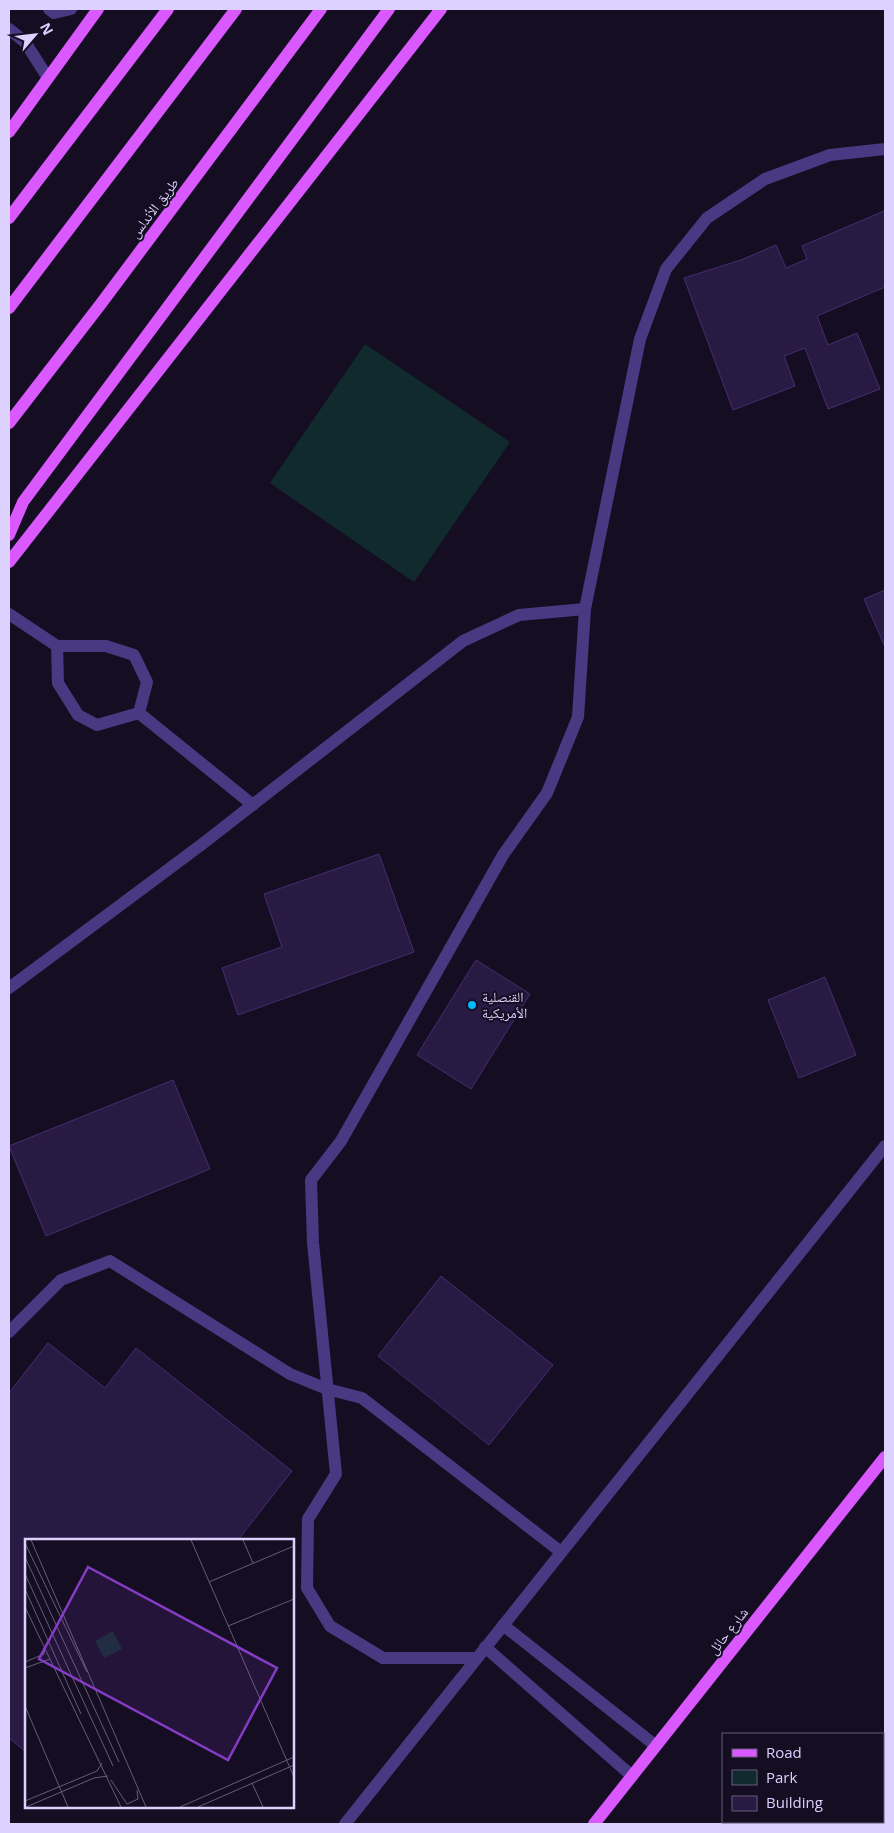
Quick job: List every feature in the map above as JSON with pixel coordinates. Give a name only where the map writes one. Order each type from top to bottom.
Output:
[{"type":"main road","points":[[9,132],[98,9]]},
{"type":"main road","points":[[9,218],[168,9]]},
{"type":"main road","points":[[9,308],[236,9]]},
{"type":"main road","name":"طريق الأندلس","points":[[9,422],[100,305],[321,9]]},
{"type":"main road","points":[[9,535],[23,502],[389,9]]},
{"type":"main road","points":[[9,562],[440,9]]},
{"type":"main road","name":"شارع حائل","points":[[594,1824],[885,1457]]},
{"type":"street","points":[[49,9],[54,13],[71,9]]},
{"type":"street","points":[[9,29],[26,42],[48,78]]},
{"type":"street","points":[[477,1658],[383,1658],[330,1626],[307,1588],[308,1519],[336,1474],[313,1243],[311,1180],[341,1141],[503,854],[547,793],[578,717],[584,609],[640,339],[666,269],[707,218],[765,180],[830,155],[885,149]]},
{"type":"street","points":[[9,988],[253,805],[463,641],[520,615],[584,609]]},
{"type":"street","points":[[9,614],[57,646],[106,646],[134,655],[147,682],[139,713]]},
{"type":"street","points":[[57,646],[58,683],[78,715],[98,725],[139,713]]},
{"type":"street","points":[[139,713],[253,805]]},
{"type":"street","points":[[345,1824],[885,1146]]},
{"type":"street","points":[[9,1332],[61,1280],[110,1261],[290,1374],[327,1389],[362,1398],[561,1552]]},
{"type":"street","points":[[503,1625],[656,1746]]},
{"type":"street","points":[[485,1647],[632,1776]]},
{"type":"green space","points":[[365,344],[510,442],[414,582],[270,483]]},
{"type":"building","points":[[884,211],[885,287],[817,316],[828,345],[857,333],[880,389],[828,409],[805,348],[784,356],[795,386],[733,410],[684,278],[741,260],[776,245],[786,268],[807,259],[802,246]]},
{"type":"building","points":[[885,590],[885,647],[864,599]]},
{"type":"building","points":[[379,854],[414,952],[238,1015],[222,968],[282,947],[264,894]]},
{"type":"building","points":[[476,960],[530,994],[471,1089],[417,1055]]},
{"type":"building","points":[[825,977],[856,1055],[799,1078],[768,1000]]},
{"type":"building","points":[[173,1080],[210,1169],[46,1236],[9,1146]]},
{"type":"building","points":[[441,1276],[553,1365],[489,1445],[378,1356]]},
{"type":"building","points":[[48,1343],[105,1388],[136,1348],[292,1471],[239,1539],[25,1539],[25,1751],[9,1738],[9,1393]]},
{"type":"place","name":"القنصلية الأمريكية","points":[[472,1005]]}]
